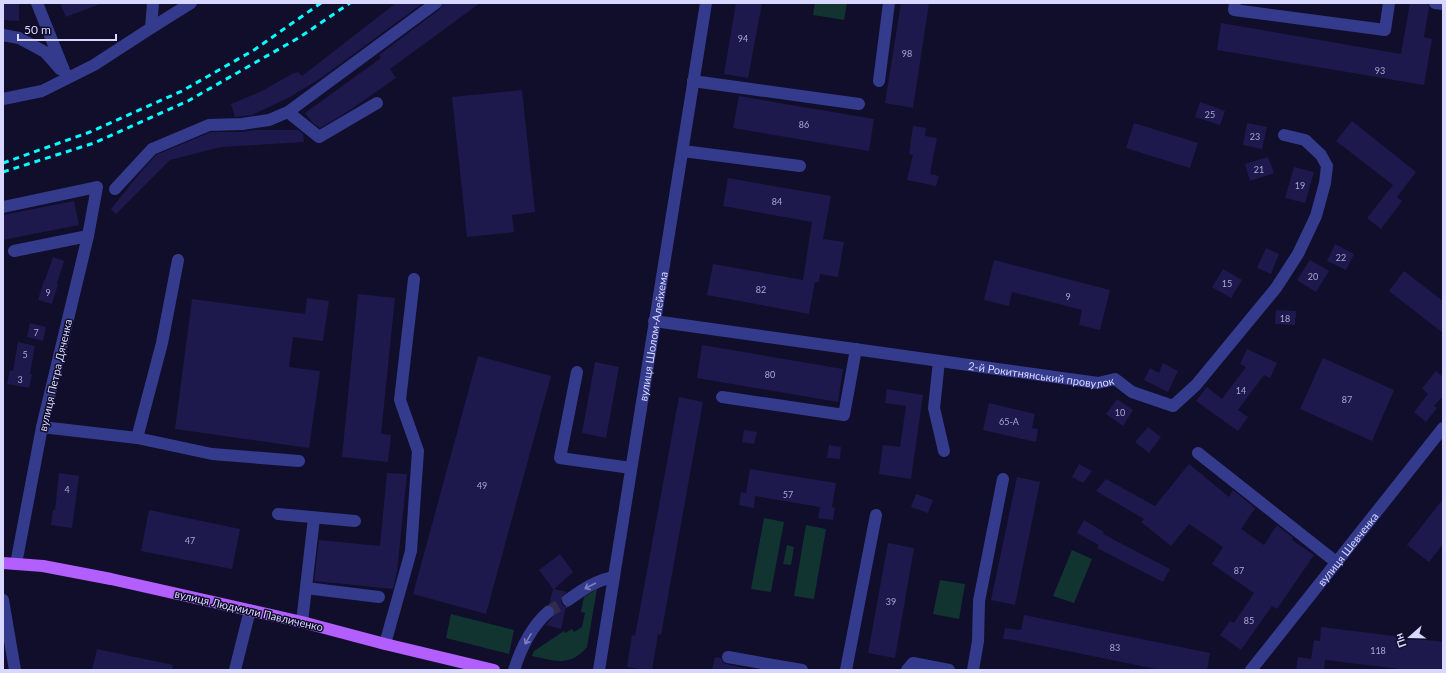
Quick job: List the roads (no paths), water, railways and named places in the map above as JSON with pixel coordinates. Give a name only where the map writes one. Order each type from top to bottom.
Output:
[{"type":"main road","name":"вулиця Людмили Павличенко","points":[[3,563],[43,566],[111,578],[302,622],[491,670]]},
{"type":"street","points":[[36,3],[67,78]]},
{"type":"street","points":[[151,28],[153,3]]},
{"type":"street","points":[[3,99],[42,91],[94,65],[191,3]]},
{"type":"street","points":[[116,189],[152,149],[209,125],[242,124],[269,120],[288,112],[436,3]]},
{"type":"street","name":"вулиця Шолом-Алейхема","points":[[601,667],[654,321],[706,3]]},
{"type":"street","points":[[879,81],[889,3]]},
{"type":"street","points":[[1235,3],[1234,10],[1385,30],[1389,3]]},
{"type":"street","points":[[1435,3],[1443,4]]},
{"type":"street","points":[[3,35],[19,38],[45,52],[67,78]]},
{"type":"street","points":[[694,81],[858,104]]},
{"type":"street","points":[[288,112],[319,137],[377,103]]},
{"type":"street","name":"2-й Рокитнянський провулок","points":[[654,321],[1098,383],[1115,379],[1132,392],[1174,406],[1196,385],[1276,288],[1298,254],[1316,216],[1325,182],[1327,166],[1321,155],[1305,140],[1284,135]]},
{"type":"street","points":[[683,150],[800,166]]},
{"type":"street","name":"вулиця Петра Дяченка","points":[[3,207],[97,186],[88,236],[42,427],[16,564]]},
{"type":"street","points":[[14,251],[88,236]]},
{"type":"street","points":[[138,438],[162,343],[178,260]]},
{"type":"street","points":[[385,644],[410,551],[418,451],[400,400],[414,279]]},
{"type":"street","points":[[722,396],[844,415],[856,349]]},
{"type":"street","points":[[940,361],[934,408],[944,451]]},
{"type":"street","points":[[577,372],[560,458],[631,468]]},
{"type":"street","points":[[42,427],[138,438],[212,454],[299,461]]},
{"type":"street","name":"вулиця Шевченка","points":[[1251,670],[1443,428]]},
{"type":"street","points":[[1198,453],[1336,562]]},
{"type":"street","points":[[973,670],[978,641],[979,601],[1003,479]]},
{"type":"street","points":[[278,514],[354,521]]},
{"type":"street","points":[[846,670],[876,515]]},
{"type":"street","points":[[302,622],[314,518]]},
{"type":"street","points":[[568,600],[583,589],[603,579],[614,577]]},
{"type":"street","points":[[306,588],[379,597]]},
{"type":"street","points":[[3,600],[15,670]]},
{"type":"street","points":[[234,670],[250,610]]},
{"type":"street","points":[[514,670],[520,653],[538,622],[548,612]]},
{"type":"street","points":[[728,657],[802,670]]},
{"type":"street","points":[[907,670],[912,663],[949,670]]},
{"type":"street","points":[[591,670],[601,667]]},
{"type":"tunnel","points":[[548,612],[568,600]]},
{"type":"railway","points":[[3,163],[90,132],[182,91],[254,50],[321,3]]},
{"type":"railway","points":[[3,172],[94,143],[188,101],[300,37],[350,3]]}]
